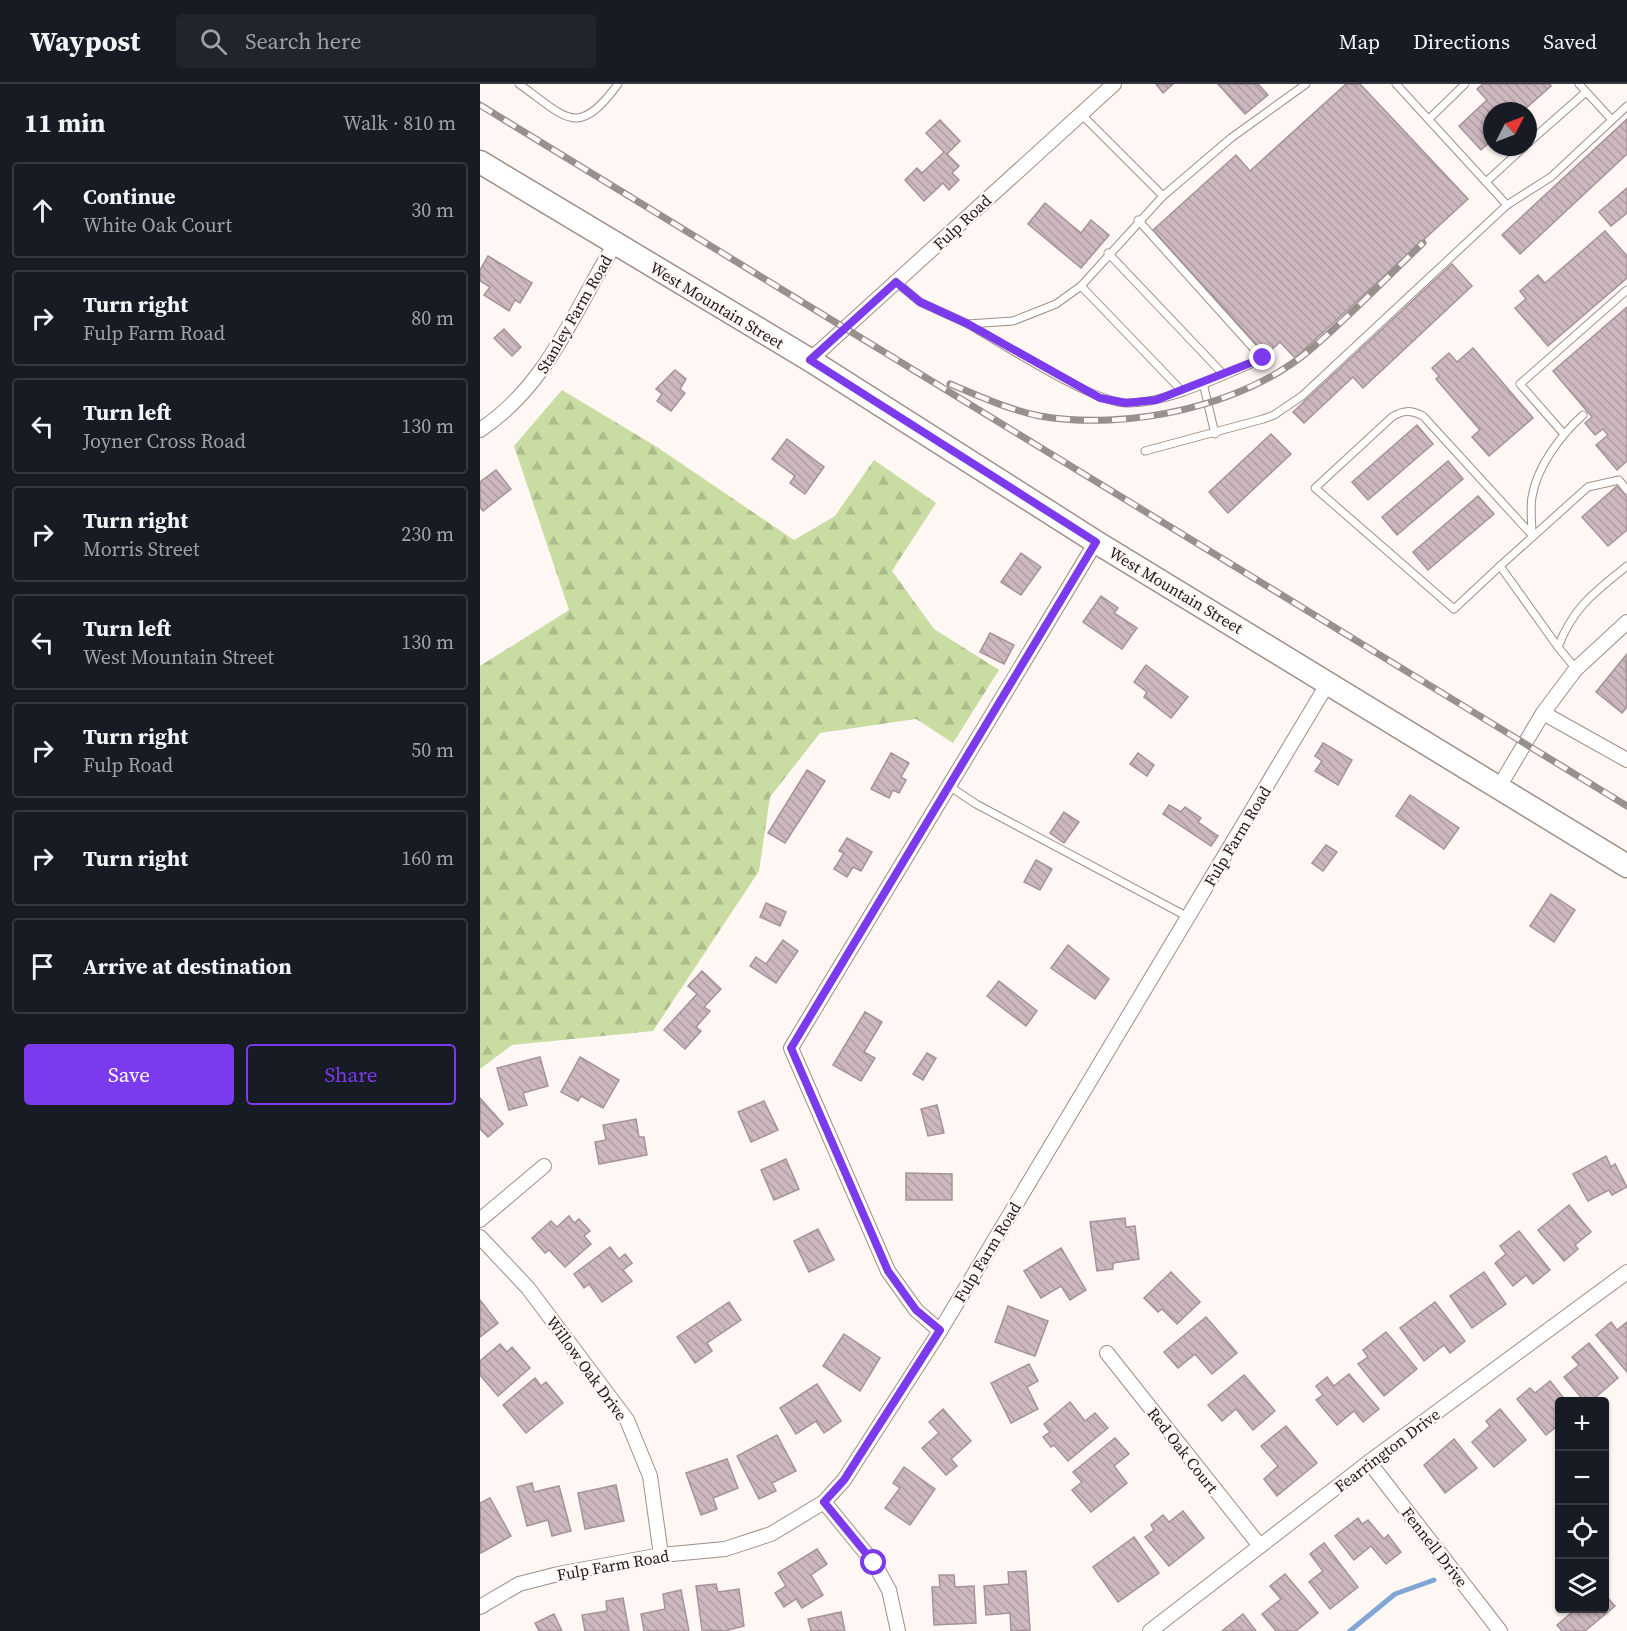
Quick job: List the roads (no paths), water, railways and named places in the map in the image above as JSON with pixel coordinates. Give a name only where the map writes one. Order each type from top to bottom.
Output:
[{"type":"main road","name":"West Mountain Street","points":[[480,162],[810,360],[1096,542],[1627,866]]},
{"type":"street","name":"Fulp Road","points":[[810,360],[1114,84]]},
{"type":"street","name":"Stanley Farm Road","points":[[480,430],[506,413],[552,357],[615,244]]},
{"type":"street","points":[[940,1330],[916,1310],[888,1271],[791,1048],[1096,542]]},
{"type":"street","points":[[1499,787],[1543,713],[1576,669],[1627,622]]},
{"type":"street","name":"Fulp Farm Road","points":[[480,1607],[519,1584],[558,1574],[661,1555],[725,1549],[771,1534],[824,1502],[844,1480],[940,1330],[1328,683]]},
{"type":"street","points":[[1543,713],[1627,760]]},
{"type":"street","points":[[480,1220],[544,1166]]},
{"type":"street","name":"Willow Oak Drive","points":[[480,1237],[528,1287],[627,1420],[650,1476],[661,1555]]},
{"type":"street","name":"Fearrington Drive","points":[[1150,1631],[1369,1462],[1627,1272]]},
{"type":"street","name":"Red Oak Court","points":[[1107,1353],[1260,1546]]},
{"type":"street","name":"Fennell Drive","points":[[1369,1462],[1500,1631]]},
{"type":"street","points":[[824,1502],[874,1563],[889,1590],[898,1631]]},
{"type":"lane","points":[[519,84],[563,115],[574,119],[583,118],[596,111],[618,84]]},
{"type":"lane","points":[[968,324],[1013,321],[1056,304],[1081,286],[1138,220],[1163,196],[1231,138],[1306,84]]},
{"type":"lane","points":[[1396,84],[1507,205]]},
{"type":"lane","points":[[1429,119],[1465,84]]},
{"type":"lane","points":[[1579,84],[1612,120]]},
{"type":"lane","points":[[1537,135],[1586,92]]},
{"type":"lane","points":[[1145,452],[1215,434],[1274,415],[1302,396],[1507,205],[1551,177],[1627,106]]},
{"type":"lane","points":[[1080,113],[1163,196]]},
{"type":"lane","points":[[1486,182],[1514,156]]},
{"type":"lane","points":[[896,282],[920,302],[968,324],[1100,398],[1126,403],[1156,400],[1263,358],[1138,220]]},
{"type":"lane","points":[[1108,253],[1224,375]]},
{"type":"lane","points":[[1081,286],[1182,391]]},
{"type":"lane","points":[[1563,433],[1520,384],[1627,290]]},
{"type":"lane","points":[[1203,383],[1215,434]]},
{"type":"lane","points":[[1532,535],[1423,416],[1414,412],[1401,412],[1392,417],[1315,488],[1454,609],[1532,535],[1588,488],[1619,480],[1627,490]]},
{"type":"lane","points":[[1532,535],[1532,496],[1550,452],[1563,433],[1583,415]]},
{"type":"lane","points":[[1500,566],[1576,669]]},
{"type":"lane","points":[[1558,647],[1566,626],[1578,607],[1627,566]]},
{"type":"lane","points":[[949,786],[976,804],[1188,917]]},
{"type":"waterway","points":[[1350,1631],[1395,1594],[1434,1580]]},
{"type":"railway","points":[[480,105],[1627,806]]},
{"type":"railway","points":[[950,384],[1017,410],[1040,416],[1074,420],[1146,417],[1218,400],[1252,386],[1283,369],[1311,349],[1423,243]]}]
